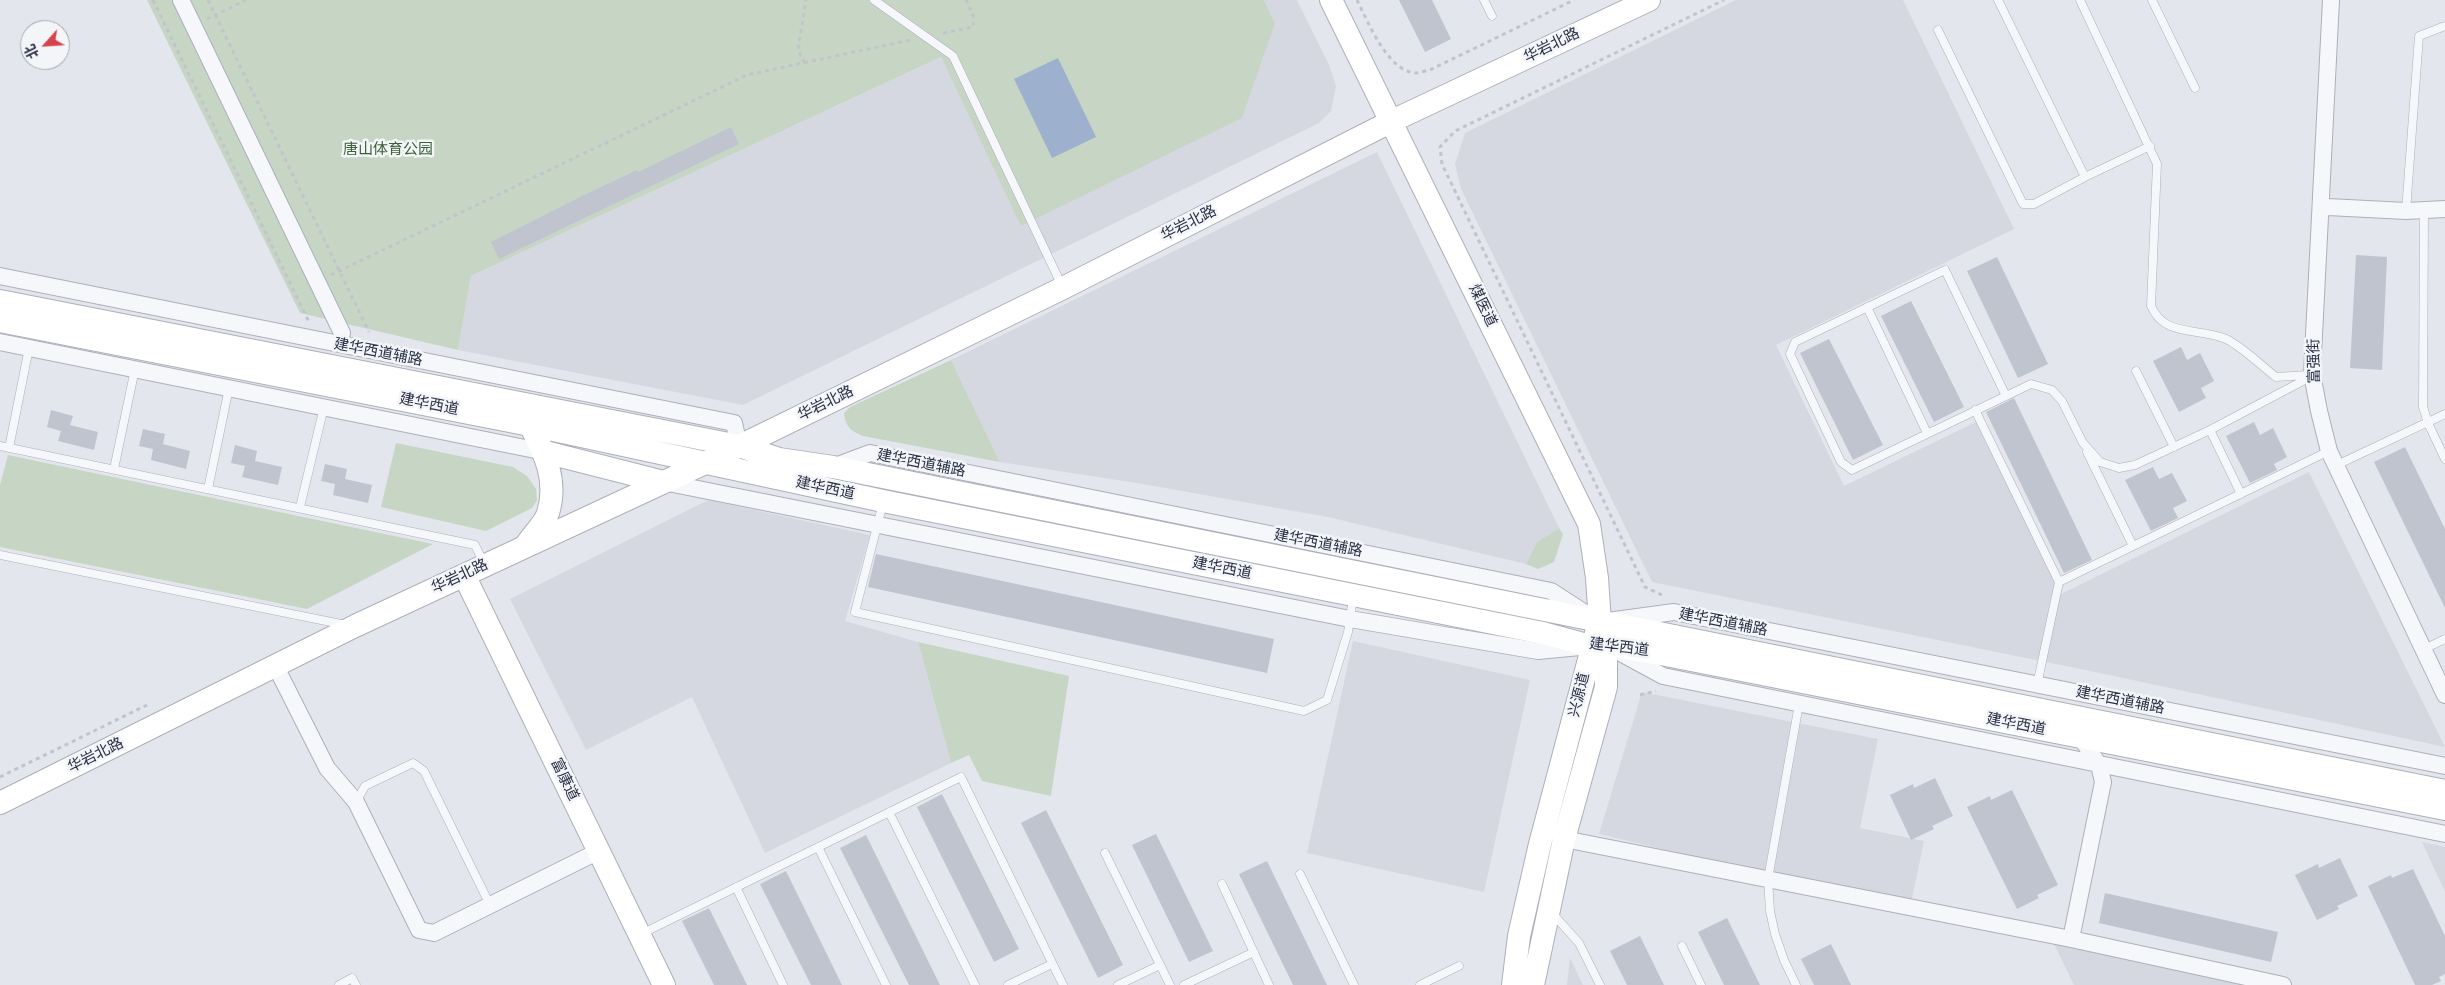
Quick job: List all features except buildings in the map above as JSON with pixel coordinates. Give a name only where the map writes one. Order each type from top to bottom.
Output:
[{"type":"main road","name":"煤医道","points":[[1330,0],[1392,122],[1589,524],[1597,578],[1600,622]]},
{"type":"main road","name":"华岩北路","points":[[0,803],[355,626],[525,545],[705,463],[1063,288],[1392,122],[1649,0]]},
{"type":"main road","name":"建华西道","points":[[0,301],[739,446],[779,459],[833,467],[2445,791]]},
{"type":"main road","name":"建华西道","points":[[0,321],[530,425],[883,501],[1543,633],[1599,646],[2445,809]]},
{"type":"main road","points":[[525,545],[548,514],[552,478],[545,452],[530,425]]},
{"type":"main road","points":[[545,452],[663,482]]},
{"type":"main road","name":"富康道","points":[[464,575],[664,985]]},
{"type":"main road","name":"兴源道","points":[[1533,985],[1564,839],[1606,687],[1599,646],[1600,622]]},
{"type":"main road","name":"兴源道","points":[[1513,985],[1519,936],[1540,844],[1584,682],[1599,646]]},
{"type":"street","points":[[181,0],[342,333]]},
{"type":"street","name":"富强街","points":[[2332,0],[2316,376],[2335,455],[2445,695]]},
{"type":"street","name":"富强街","points":[[2316,376],[2328,208],[2338,0]]},
{"type":"street","points":[[2328,208],[2406,211],[2445,209]]},
{"type":"street","name":"建华西道辅路","points":[[0,276],[734,423],[739,446]]},
{"type":"street","points":[[0,342],[545,452]]},
{"type":"street","name":"富强街","points":[[2335,455],[2445,683]]},
{"type":"street","points":[[663,482],[1350,619],[1538,651],[1599,646],[1663,676],[2445,834]]},
{"type":"street","name":"建华西道辅路","points":[[1600,622],[1674,612],[2445,766]]},
{"type":"street","points":[[276,667],[327,768],[356,802],[419,930],[434,933],[598,852]]},
{"type":"street","points":[[2071,939],[2103,782],[2099,765],[2081,738]]},
{"type":"street","points":[[1564,839],[2071,939],[2283,985]]},
{"type":"lane","points":[[874,0],[952,56],[1063,288]]},
{"type":"lane","points":[[1484,0],[1492,16]]},
{"type":"lane","points":[[1998,0],[2085,178]]},
{"type":"lane","points":[[2080,0],[2157,164],[2151,306],[2156,317],[2165,325],[2226,339],[2276,377],[2316,376]]},
{"type":"lane","points":[[2152,0],[2195,88]]},
{"type":"lane","points":[[2406,211],[2419,36],[2445,26]]},
{"type":"lane","points":[[1938,30],[2022,204],[2034,204],[2150,146]]},
{"type":"lane","points":[[2424,209],[2423,407],[2428,423],[2445,459]]},
{"type":"lane","points":[[2006,396],[1945,270],[1795,342],[1790,354],[1841,462],[1852,470],[2031,384],[2052,390],[2062,401],[2133,546]]},
{"type":"lane","points":[[1867,307],[1927,434]]},
{"type":"lane","points":[[9,448],[29,348]]},
{"type":"lane","points":[[114,469],[135,369]]},
{"type":"lane","points":[[2136,371],[2174,447]]},
{"type":"lane","points":[[2083,443],[2100,462],[2119,468],[2135,466],[2316,376]]},
{"type":"lane","points":[[208,489],[229,387]]},
{"type":"lane","points":[[300,508],[324,407]]},
{"type":"lane","points":[[1975,410],[2059,582],[2037,685]]},
{"type":"lane","points":[[2059,582],[2241,494],[2335,455],[2428,423],[2445,414]]},
{"type":"lane","points":[[2210,430],[2241,494]]},
{"type":"lane","points":[[0,446],[475,545],[484,566]]},
{"type":"lane","points":[[883,501],[855,612],[1304,712],[1327,700],[1350,619],[1354,595]]},
{"type":"lane","points":[[0,555],[355,626]]},
{"type":"lane","points":[[2428,647],[2445,639]]},
{"type":"lane","points":[[1796,985],[1784,960],[1775,934],[1770,912],[1768,879],[1799,704]]},
{"type":"lane","points":[[356,802],[366,786],[413,763],[424,771],[490,905]]},
{"type":"lane","points":[[639,935],[961,777],[1063,985]]},
{"type":"lane","points":[[889,812],[975,985]]},
{"type":"lane","points":[[818,847],[886,985]]},
{"type":"lane","points":[[1105,853],[1170,985]]},
{"type":"lane","points":[[1300,874],[1354,985]]},
{"type":"lane","points":[[1222,884],[1269,985]]},
{"type":"lane","points":[[736,887],[783,985]]},
{"type":"lane","points":[[1548,909],[1579,943],[1600,985]]},
{"type":"lane","points":[[1682,946],[1701,985]]},
{"type":"lane","points":[[1184,985],[1254,952]]},
{"type":"lane","points":[[1008,985],[1052,964]]},
{"type":"lane","points":[[1118,985],[1160,965]]},
{"type":"lane","points":[[1420,985],[1459,966]]},
{"type":"lane","points":[[339,985],[352,978],[356,985]]},
{"type":"path","points":[[153,0],[312,327]]},
{"type":"path","points":[[208,0],[372,339]]},
{"type":"path","points":[[193,26],[246,0]]},
{"type":"path","points":[[805,63],[798,50],[806,0]]},
{"type":"path","points":[[317,282],[746,76],[973,27],[974,18],[966,0]]},
{"type":"path","points":[[1357,0],[1380,46],[1396,63],[1415,73],[1432,69],[1574,0]]},
{"type":"path","points":[[1670,597],[1656,594],[1645,587],[1442,164],[1440,147],[1455,131],[1724,0]]},
{"type":"path","points":[[1640,695],[1659,691]]},
{"type":"shaded area","points":[[1264,0],[1297,0],[1329,65],[1336,86],[1331,111],[1319,123],[743,405],[458,350],[471,276],[941,57],[1022,226],[1275,23]]},
{"type":"shaded area","points":[[1736,0],[1903,0],[2014,229],[1776,345],[1844,486],[1976,422],[2061,594],[2309,472],[2445,747],[2100,673],[1652,582],[1461,189],[1455,164],[1465,133]]},
{"type":"shaded area","points":[[1377,152],[1559,528],[1537,542],[1526,564],[1328,517],[1137,483],[1000,462],[951,360]]},
{"type":"shaded area","points":[[708,500],[870,535],[845,621],[918,642],[951,763],[765,853],[692,697],[586,750],[510,599]]},
{"type":"shaded area","points":[[1353,641],[1530,680],[1484,892],[1307,853]]},
{"type":"shaded area","points":[[1642,692],[1878,739],[1860,828],[1924,841],[1910,908],[1599,834]]},
{"type":"shaded area","points":[[2422,842],[2445,847],[2445,892]]},
{"type":"shaded area","points":[[2053,942],[2274,985],[2074,985]]},
{"type":"shaded area","points":[[1570,958],[1583,985],[1567,985]]},
{"type":"green space","name":"唐山体育公园","points":[[147,0],[1264,0],[1275,23],[1242,118],[1021,226],[941,57],[471,276],[458,350],[300,313]]},
{"type":"green space","points":[[951,360],[1000,462],[863,436],[847,425],[844,413],[850,407]]},
{"type":"green space","points":[[396,443],[513,467],[527,476],[536,489],[537,500],[532,508],[486,531],[381,507]]},
{"type":"green space","points":[[8,455],[433,544],[307,609],[0,547],[0,485]]},
{"type":"green space","points":[[1559,528],[1563,534],[1554,562],[1538,569],[1526,564],[1537,542]]},
{"type":"green space","points":[[918,642],[1069,676],[1051,796],[982,781],[969,755],[951,763]]},
{"type":"water","points":[[1058,58],[1096,137],[1052,158],[1014,79]]}]
